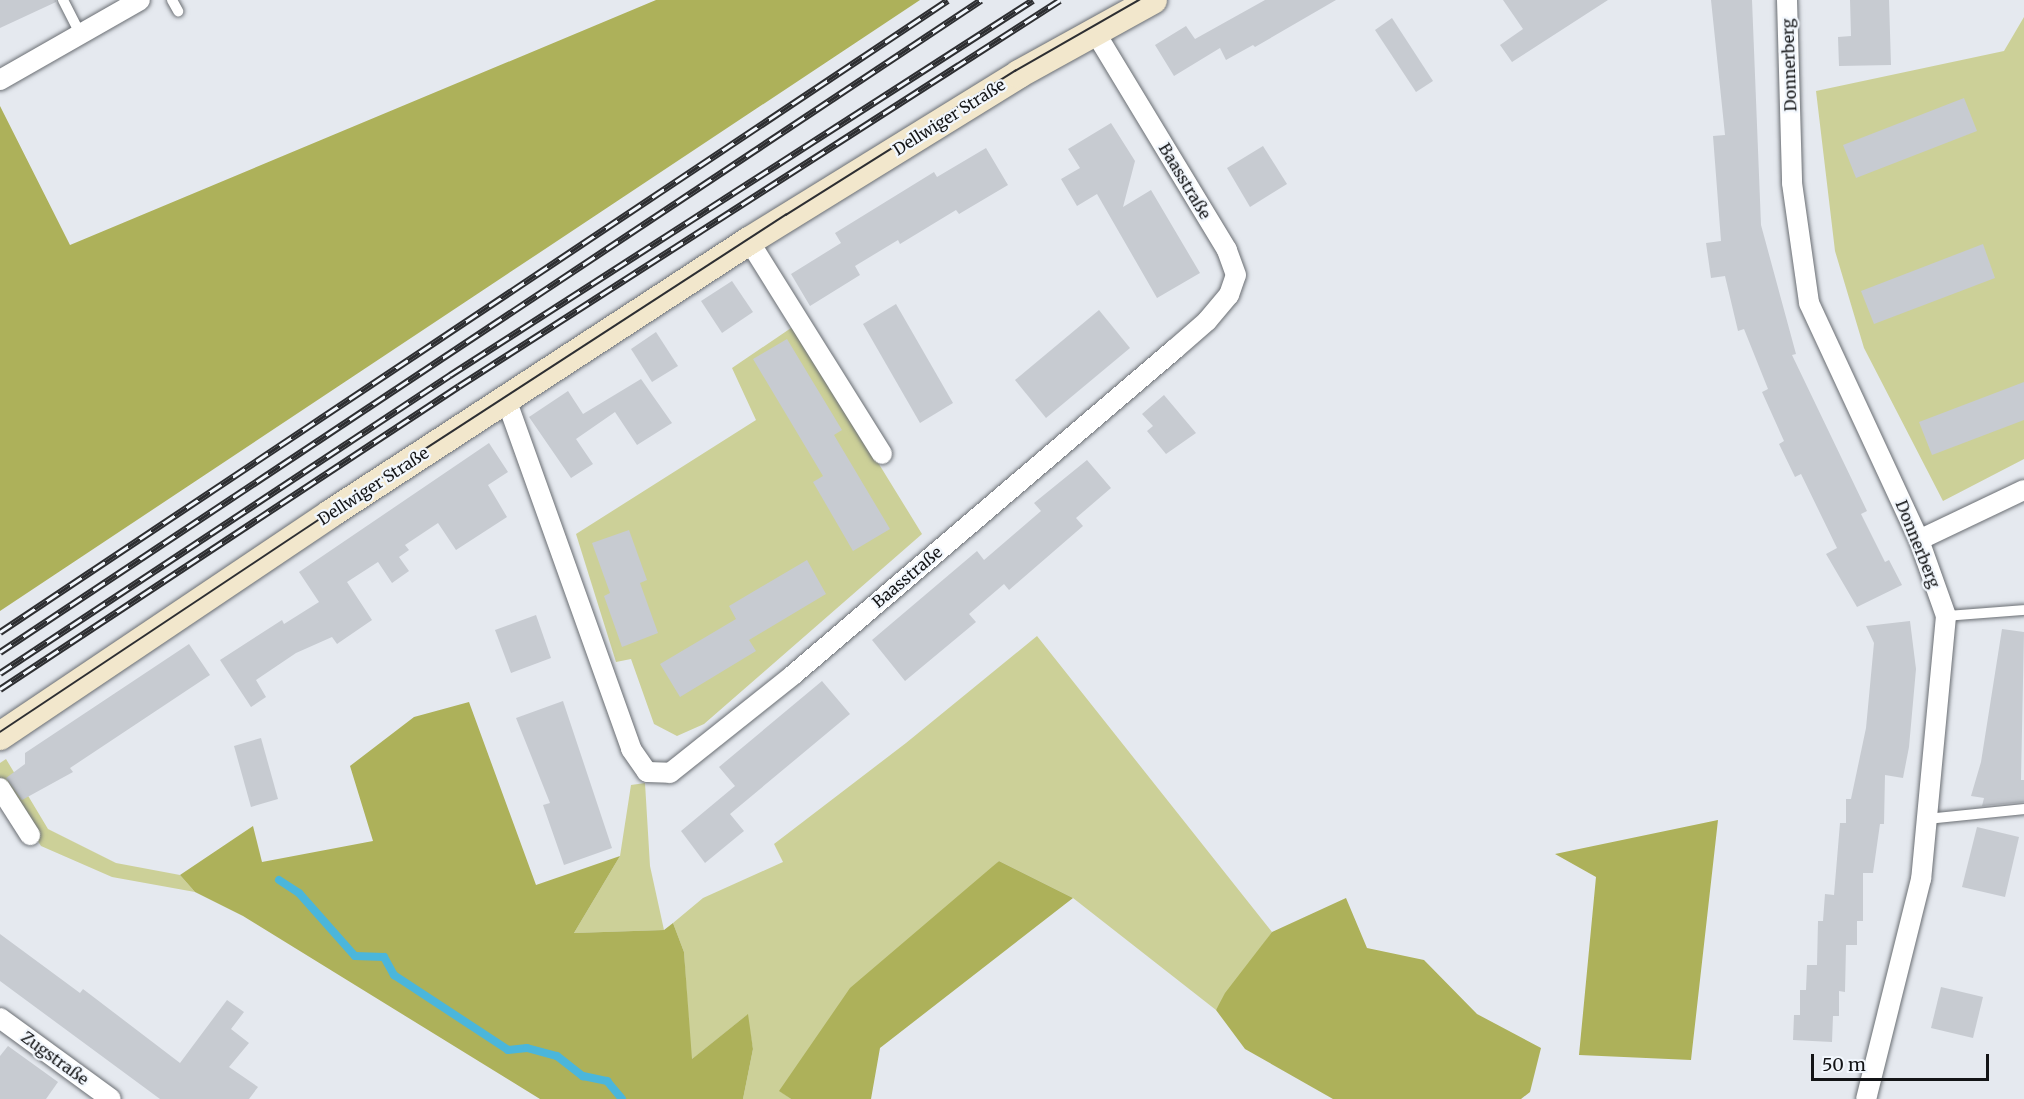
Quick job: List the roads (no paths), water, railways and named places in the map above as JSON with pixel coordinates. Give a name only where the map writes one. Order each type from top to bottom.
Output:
[{"type":"main road","name":"Dellwiger Straße","points":[[0,736],[506,399],[749,241],[1019,74],[1153,0]]},
{"type":"street","points":[[0,80],[140,0]]},
{"type":"street","name":"Donnerberg","points":[[1787,0],[1792,183],[1809,303],[1919,540],[1946,615],[1921,879],[1866,1099]]},
{"type":"street","name":"Baasstraße","points":[[506,399],[631,749],[647,772],[670,773],[802,667],[1166,357],[1207,321],[1229,295],[1236,275],[1227,250],[1095,32]]},
{"type":"street","points":[[749,241],[882,454]]},
{"type":"street","points":[[1919,540],[2024,490]]},
{"type":"street","points":[[0,788],[30,835]]},
{"type":"street","name":"Zugstraße","points":[[0,1018],[111,1099]]},
{"type":"lane","points":[[63,0],[80,34]]},
{"type":"lane","points":[[172,0],[178,11]]},
{"type":"lane","points":[[1946,615],[2024,610]]},
{"type":"lane","points":[[1927,819],[2024,809]]},
{"type":"waterway","points":[[279,880],[299,893],[355,956],[384,957],[394,975],[508,1050],[527,1048],[557,1056],[583,1076],[607,1081],[622,1099]]},
{"type":"tram line","points":[[0,732],[422,451],[786,215],[1015,71],[1139,0]]},
{"type":"railway","points":[[0,632],[948,0]]},
{"type":"railway","points":[[0,652],[981,0]]},
{"type":"railway","points":[[0,673],[450,375],[1033,0]]},
{"type":"railway","points":[[0,689],[459,386],[1060,0]]}]
